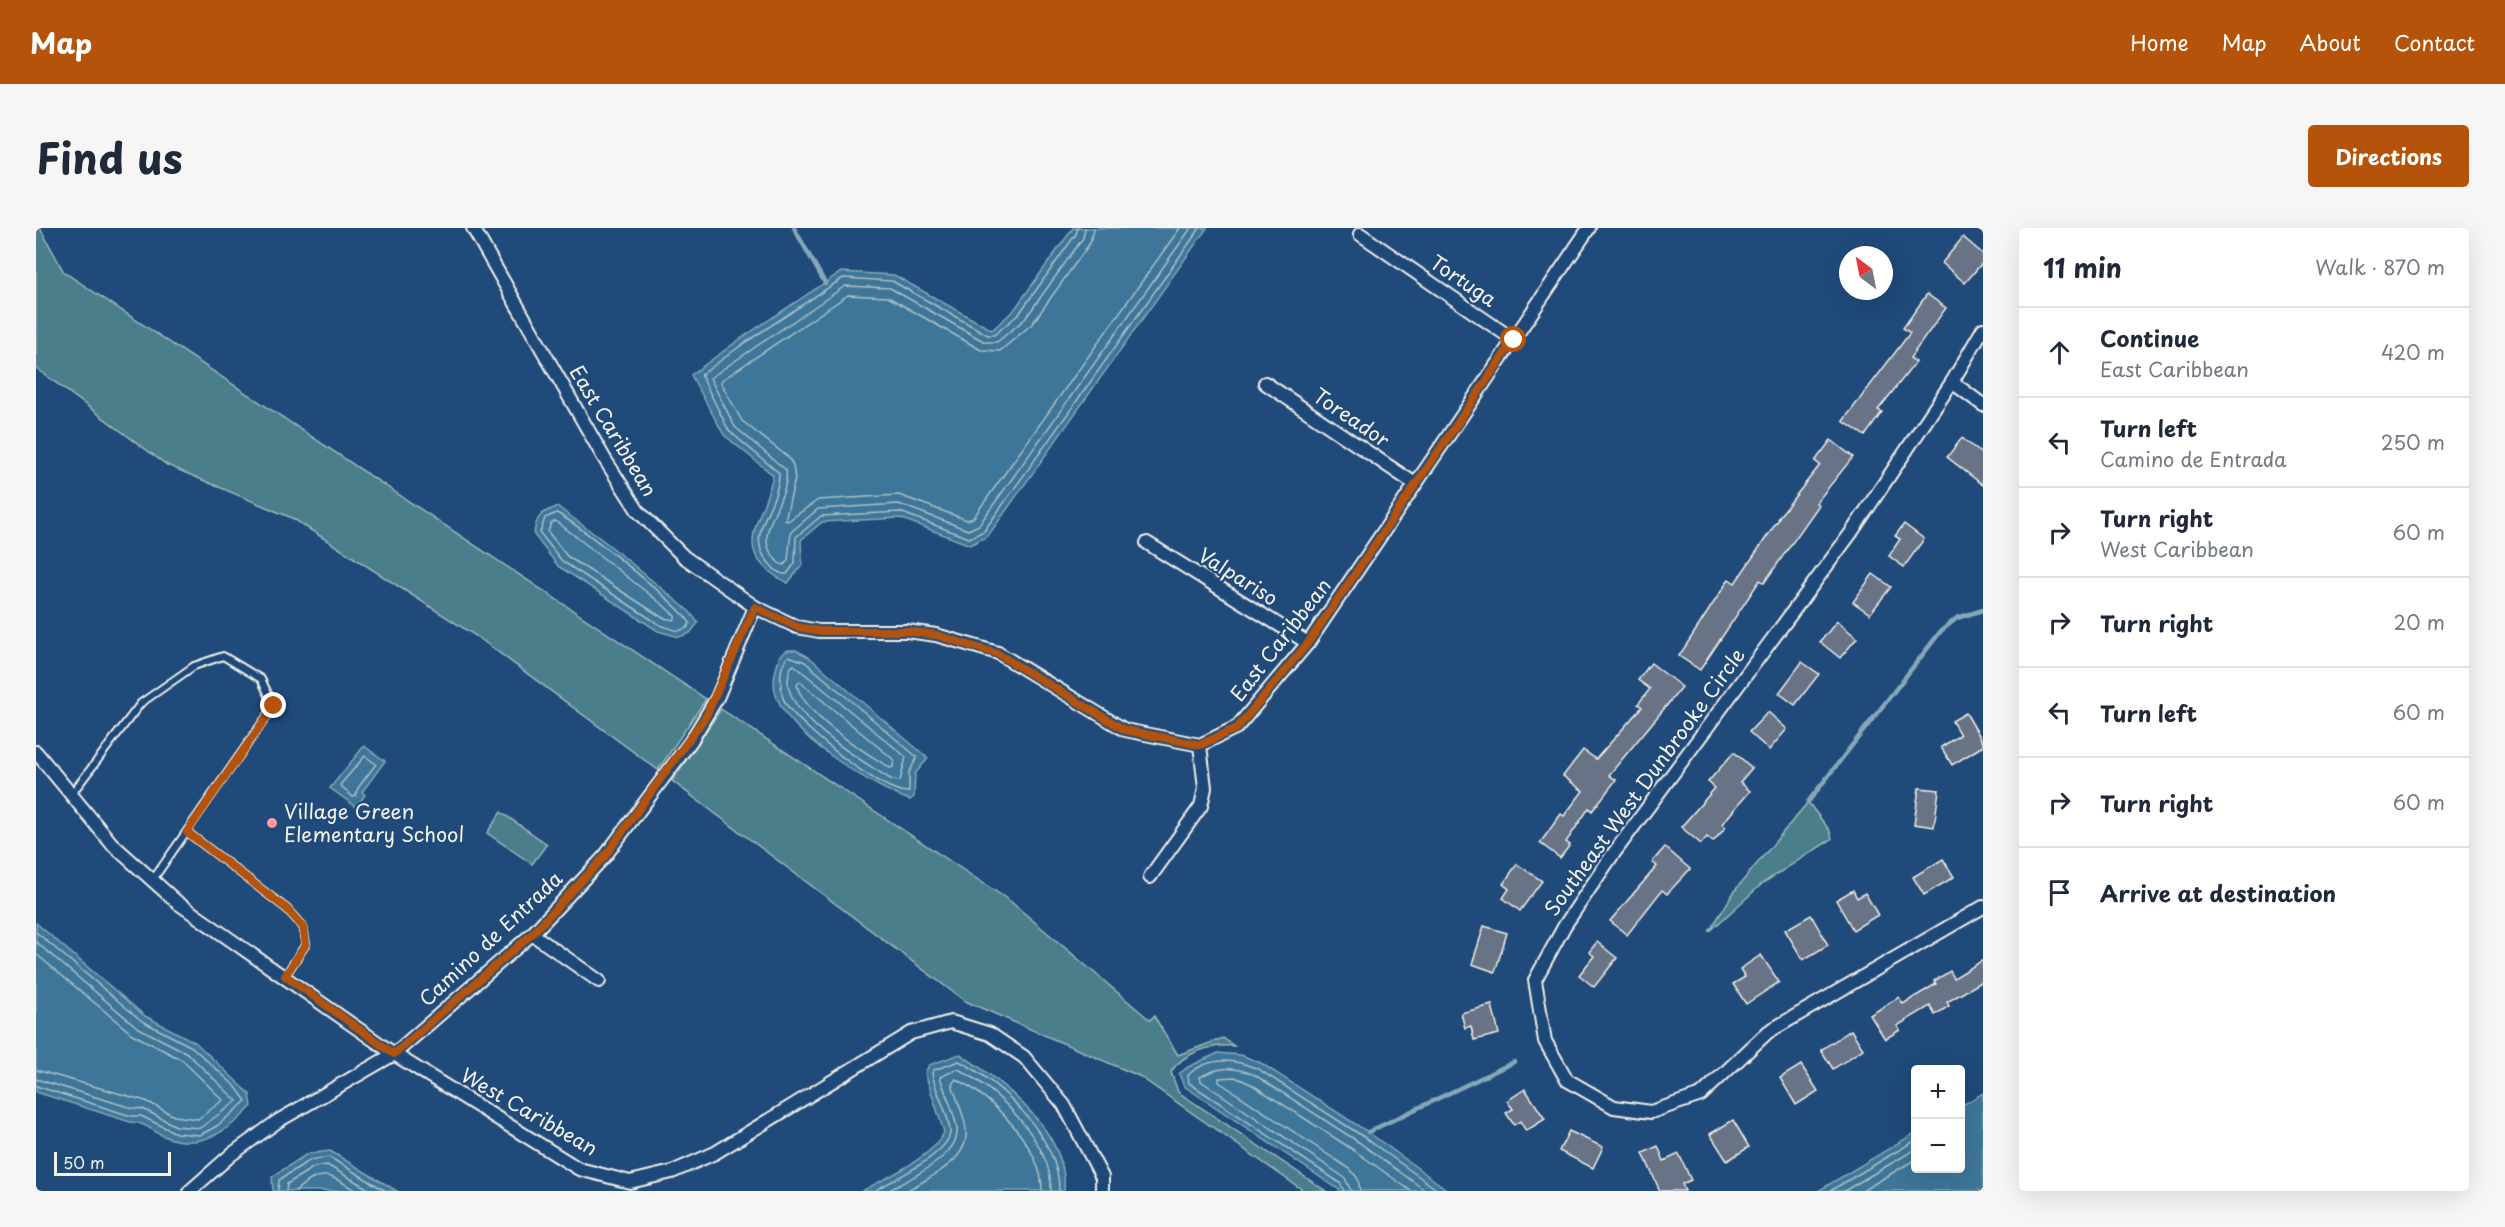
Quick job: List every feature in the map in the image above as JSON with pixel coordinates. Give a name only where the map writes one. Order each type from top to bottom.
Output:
[{"type":"street","name":"East Caribbean","points":[[473,228],[604,458],[638,511],[684,557],[755,607],[797,627],[819,631],[906,631],[936,635],[998,654],[1125,730],[1200,745],[1237,728],[1308,643],[1589,228]]},
{"type":"street","name":"Tortuga","points":[[1360,234],[1514,340]]},
{"type":"street","name":"Southeast West Dunbrooke Circle","points":[[1983,329],[1952,382],[1851,533],[1611,857],[1565,925],[1535,980],[1545,1041],[1566,1080],[1614,1107],[1651,1112],[1701,1095],[1768,1032],[1983,907]]},
{"type":"street","points":[[1952,382],[1983,405]]},
{"type":"street","name":"Toreador","points":[[1265,383],[1415,484]]},
{"type":"street","name":"Valpariso","points":[[1147,543],[1308,643]]},
{"type":"street","name":"Camino de Entrada","points":[[190,1191],[232,1154],[278,1121],[394,1054],[532,934],[605,856],[691,741],[717,698],[755,607]]},
{"type":"street","points":[[1150,877],[1201,807],[1205,788],[1200,745]]},
{"type":"street","name":"West Caribbean","points":[[36,752],[70,796],[112,844],[178,903],[394,1054],[579,1169],[630,1182],[672,1172],[715,1153],[911,1032],[951,1022],[990,1034],[1024,1057],[1064,1105],[1102,1176],[1102,1191]]},
{"type":"street","points":[[532,934],[599,981]]},
{"type":"lane","points":[[70,796],[141,703],[194,666],[223,656],[261,679],[274,706],[151,881]]},
{"type":"lane","points":[[187,832],[287,909],[303,927],[306,944],[285,976]]},
{"type":"green space","points":[[36,228],[40,228],[64,272],[706,699],[658,770],[479,638],[292,518],[167,465],[36,368]]},
{"type":"green space","points":[[721,709],[1010,901],[1150,1020],[1154,1016],[1178,1055],[1223,1038],[1234,1046],[1208,1048],[1183,1059],[1171,1072],[1178,1092],[1326,1191],[1304,1191],[1139,1076],[965,1001],[672,781]]},
{"type":"green space","points":[[1808,802],[1830,831],[1832,839],[1763,883],[1709,932],[1736,889]]},
{"type":"green space","points":[[501,812],[547,844],[532,864],[487,833]]},
{"type":"water","points":[[1073,228],[1207,228],[988,536],[970,545],[900,518],[822,522],[801,540],[802,565],[788,583],[769,571],[758,560],[753,548],[757,522],[773,475],[724,435],[691,375],[740,339],[841,272],[894,275],[992,330],[1014,310]]},
{"type":"water","points":[[558,507],[608,544],[690,612],[698,623],[690,633],[679,637],[658,631],[558,566],[534,535],[540,516]]},
{"type":"water","points":[[788,650],[796,650],[809,657],[928,758],[915,774],[914,797],[910,800],[853,771],[831,756],[794,724],[782,707],[774,686],[780,655]]},
{"type":"water","points":[[364,746],[385,761],[362,792],[365,795],[356,807],[330,788]]},
{"type":"water","points":[[36,923],[145,1016],[195,1042],[250,1094],[252,1106],[223,1130],[201,1140],[189,1141],[164,1136],[140,1123],[130,1122],[36,1092]]},
{"type":"water","points":[[1218,1053],[1241,1055],[1261,1063],[1368,1132],[1449,1191],[1341,1191],[1184,1086],[1179,1074],[1188,1067]]},
{"type":"water","points":[[960,1054],[1013,1095],[1045,1130],[1056,1149],[1063,1170],[1064,1191],[862,1191],[908,1166],[931,1150],[939,1141],[944,1132],[925,1073],[929,1065]]},
{"type":"water","points":[[1983,1093],[1983,1191],[1818,1191],[1911,1135],[1911,1173],[1965,1173],[1965,1104]]},
{"type":"water","points":[[330,1151],[397,1191],[273,1191],[272,1177],[307,1154]]},
{"type":"building","points":[[1963,237],[1983,254],[1983,262],[1965,283],[1942,263]]},
{"type":"building","points":[[1927,294],[1946,308],[1910,358],[1916,362],[1878,410],[1882,412],[1865,436],[1843,421],[1910,333],[1903,328]]},
{"type":"building","points":[[1962,438],[1983,455],[1983,485],[1947,457]]},
{"type":"building","points":[[1831,440],[1853,457],[1816,503],[1819,505],[1764,583],[1760,580],[1700,670],[1679,656],[1729,579],[1735,583],[1778,518],[1820,465],[1815,461]]},
{"type":"building","points":[[1904,524],[1924,539],[1904,567],[1889,556],[1900,539],[1895,536]]},
{"type":"building","points":[[1873,574],[1891,587],[1870,614],[1853,602]]},
{"type":"building","points":[[1837,621],[1857,638],[1840,658],[1820,642]]},
{"type":"building","points":[[1802,662],[1819,674],[1795,705],[1779,693]]},
{"type":"building","points":[[1651,663],[1682,687],[1609,775],[1616,780],[1592,811],[1589,808],[1566,842],[1570,845],[1560,858],[1540,843],[1561,814],[1564,816],[1583,791],[1563,776],[1583,750],[1596,759],[1642,707],[1638,704],[1650,689],[1638,680]]},
{"type":"building","points":[[1768,712],[1787,729],[1769,750],[1749,732]]},
{"type":"building","points":[[1966,713],[1983,742],[1983,746],[1952,765],[1941,747],[1960,735],[1952,721]]},
{"type":"building","points":[[1734,752],[1752,768],[1740,782],[1750,791],[1722,824],[1726,827],[1713,842],[1707,837],[1701,844],[1681,827],[1715,788],[1708,782]]},
{"type":"building","points":[[1919,788],[1939,790],[1934,827],[1914,824]]},
{"type":"building","points":[[1665,847],[1690,869],[1667,894],[1662,890],[1627,935],[1610,921],[1657,866],[1652,862]]},
{"type":"building","points":[[1943,859],[1954,877],[1924,895],[1913,877]]},
{"type":"building","points":[[1517,864],[1542,881],[1520,911],[1503,898],[1509,889],[1503,884]]},
{"type":"building","points":[[1853,890],[1857,898],[1865,893],[1878,915],[1853,930],[1836,900]]},
{"type":"building","points":[[1811,915],[1828,945],[1803,960],[1785,930]]},
{"type":"building","points":[[1484,926],[1507,933],[1495,972],[1472,964]]},
{"type":"building","points":[[1597,942],[1617,958],[1594,987],[1579,975],[1594,956],[1589,952]]},
{"type":"building","points":[[1761,955],[1779,982],[1746,1004],[1733,984],[1745,977],[1740,969]]},
{"type":"building","points":[[1983,960],[1983,981],[1947,1002],[1949,1006],[1935,1015],[1930,1006],[1897,1026],[1900,1030],[1885,1039],[1870,1015],[1899,997],[1903,1004],[1936,984],[1934,981],[1950,971],[1954,978]]},
{"type":"building","points":[[1492,1005],[1499,1034],[1474,1040],[1471,1026],[1465,1028],[1461,1013]]},
{"type":"building","points":[[1851,1030],[1863,1049],[1833,1069],[1821,1050]]},
{"type":"building","points":[[1801,1065],[1818,1091],[1796,1105],[1780,1078]]},
{"type":"building","points":[[1525,1089],[1545,1119],[1526,1131],[1520,1121],[1514,1125],[1506,1113],[1513,1109],[1507,1101]]},
{"type":"building","points":[[1733,1120],[1749,1147],[1727,1161],[1710,1134]]},
{"type":"building","points":[[1569,1131],[1603,1147],[1593,1168],[1559,1151]]},
{"type":"building","points":[[1658,1146],[1664,1161],[1679,1154],[1691,1180],[1682,1184],[1685,1191],[1660,1191],[1643,1153]]},
{"type":"waterway","points":[[794,228],[825,283]]},
{"type":"waterway","points":[[1808,802],[1941,631],[1957,618],[1983,610]]},
{"type":"waterway","points":[[1368,1132],[1514,1062]]},
{"type":"place","name":"Village Green Elementary School","points":[[272,823]]},
{"type":"route","points":[[274,706],[187,832],[287,909],[303,927],[306,944],[285,976],[394,1054],[532,934],[605,856],[691,741],[717,698],[755,607],[797,627],[819,631],[906,631],[936,635],[998,654],[1125,730],[1200,745],[1237,728],[1282,677],[1308,643],[1514,340]]}]
